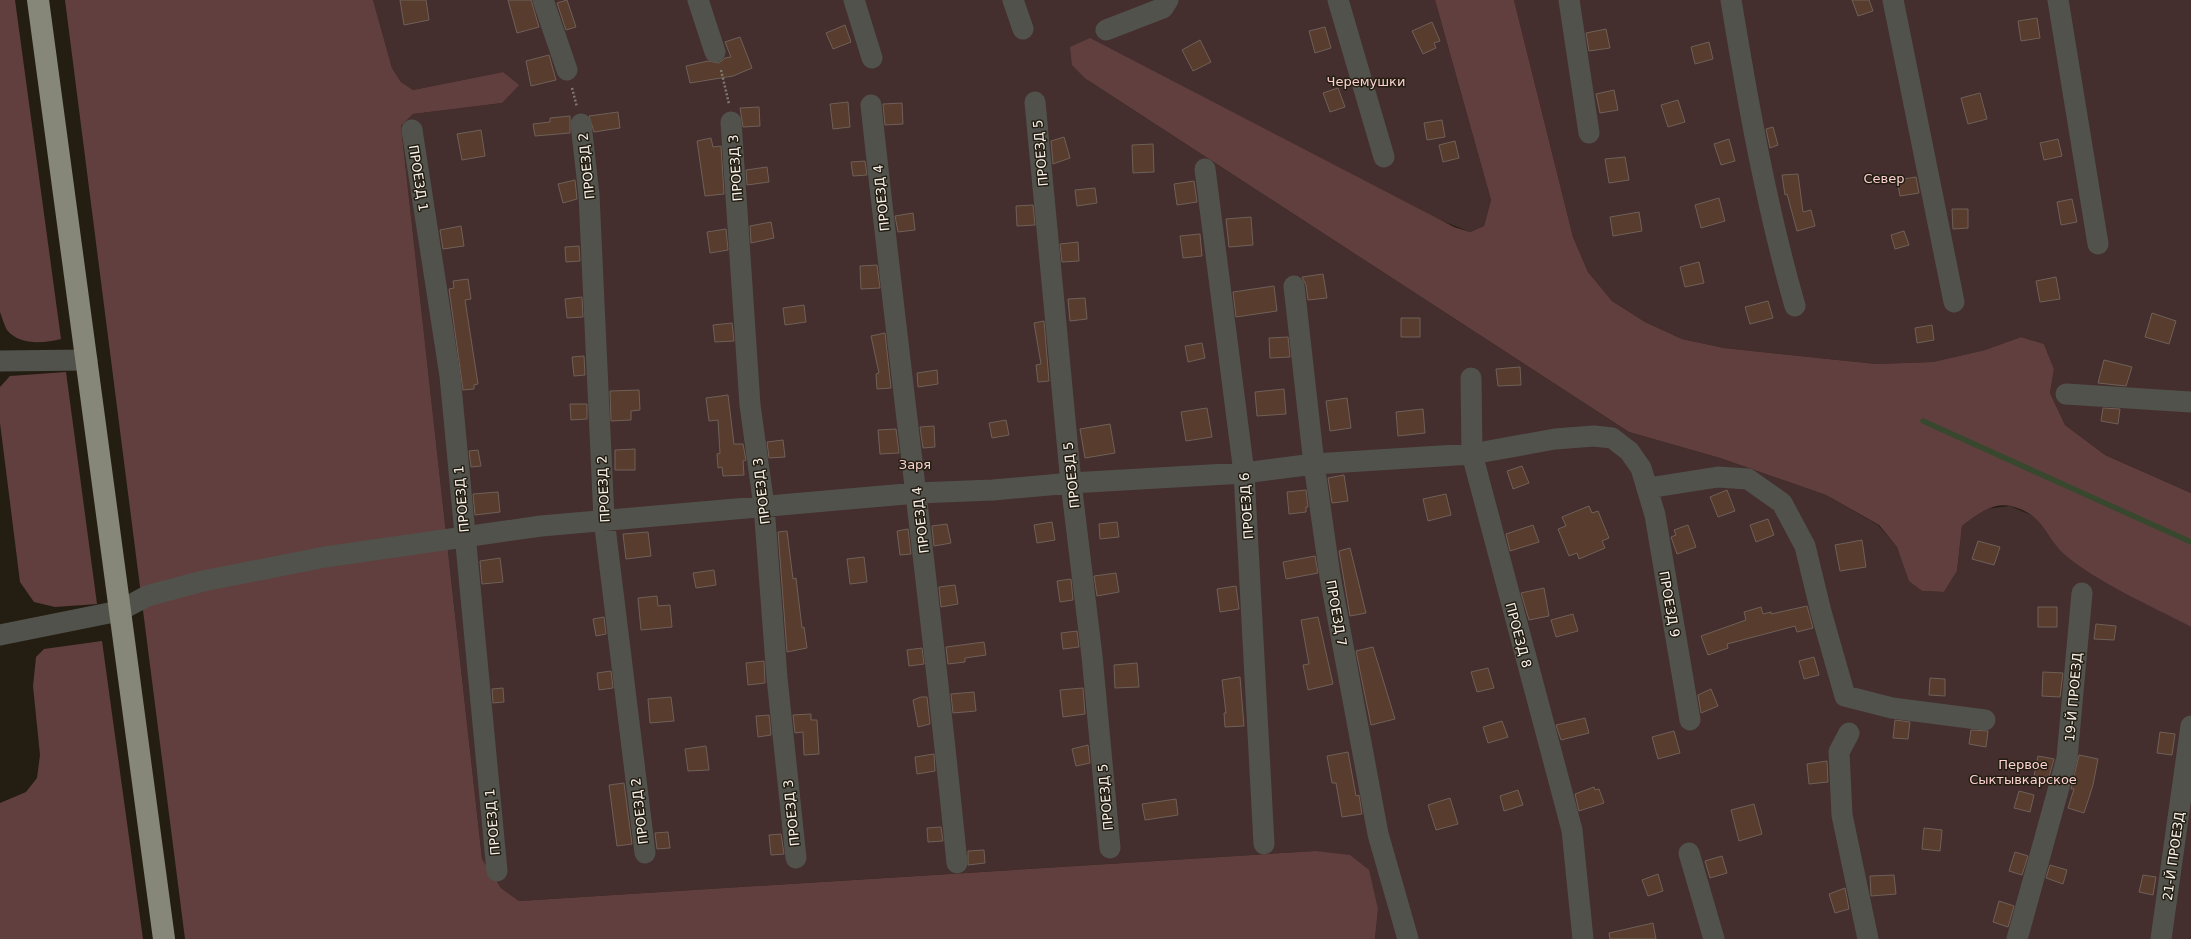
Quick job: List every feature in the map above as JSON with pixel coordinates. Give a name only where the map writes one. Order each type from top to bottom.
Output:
[{"type":"main road","points":[[38,0],[164,939]]},
{"type":"street","points":[[543,0],[567,70]]},
{"type":"street","points":[[698,0],[715,52]]},
{"type":"street","points":[[854,0],[872,58]]},
{"type":"street","points":[[1014,0],[1023,29]]},
{"type":"street","points":[[1106,30],[1163,8],[1168,0]]},
{"type":"street","points":[[1338,0],[1384,157]]},
{"type":"street","points":[[1569,0],[1589,133]]},
{"type":"street","points":[[1731,0],[1752,126],[1779,252],[1794,306]]},
{"type":"street","points":[[1893,0],[1954,302]]},
{"type":"street","points":[[2058,0],[2098,244]]},
{"type":"street","name":"ПРОЕЗД 5","points":[[1035,102],[1071,483],[1092,656],[1110,848]]},
{"type":"street","name":"ПРОЕЗД 4","points":[[871,106],[894,315],[938,671],[957,863]]},
{"type":"street","name":"ПРОЕЗД 3","points":[[731,122],[750,405],[764,506],[777,678],[796,858]]},
{"type":"street","name":"ПРОЕЗД 2","points":[[581,124],[590,195],[604,519],[645,853]]},
{"type":"street","name":"ПРОЕЗД 1","points":[[412,130],[450,376],[496,871]]},
{"type":"street","name":"ПРОЕЗД 6","points":[[1205,169],[1244,473],[1264,844]]},
{"type":"street","name":"ПРОЕЗД 7","points":[[1294,286],[1314,464],[1330,576],[1378,834],[1407,937]]},
{"type":"street","points":[[0,361],[87,360]]},
{"type":"street","name":"ПРОЕЗД 8","points":[[1471,378],[1472,454],[1572,830],[1583,939]]},
{"type":"street","points":[[2066,394],[2191,402]]},
{"type":"street","name":"ПРОЕЗД 9","points":[[0,635],[119,611],[147,596],[203,581],[325,558],[465,537],[604,519],[917,493],[993,490],[1071,483],[1244,473],[1314,464],[1472,454],[1555,439],[1594,436],[1612,438],[1629,451],[1641,468],[1648,488],[1655,515],[1690,720]]},
{"type":"street","points":[[1648,488],[1718,477],[1748,479],[1782,503],[1806,546],[1821,612],[1845,696],[1892,708],[1985,720]]},
{"type":"street","name":"19-Й ПРОЕЗД","points":[[2018,939],[2067,758],[2082,593]]},
{"type":"street","name":"21-Й ПРОЕЗД","points":[[2161,939],[2191,726]]},
{"type":"street","points":[[1849,733],[1839,752],[1842,815],[1868,939]]},
{"type":"street","points":[[1689,853],[1714,939]]},
{"type":"path","points":[[715,52],[726,88],[731,122]]},
{"type":"path","points":[[567,70],[581,124]]},
{"type":"green space","name":"Заря","points":[[373,0],[1435,0],[1491,200],[1484,226],[1470,232],[1086,79],[1629,432],[1720,458],[1826,495],[1878,525],[1897,547],[1910,581],[1922,591],[1944,592],[1957,571],[1962,526],[1984,509],[2010,506],[2038,518],[2053,540],[2089,572],[2191,627],[2191,939],[1375,939],[1378,909],[1315,851],[519,901],[501,888],[482,859],[401,126],[413,114],[502,103],[503,72],[413,90],[401,82],[392,68]]},
{"type":"green space","name":"Север","points":[[1514,0],[2191,0],[2191,493],[2105,455],[2065,425],[2050,393],[2054,369],[2044,344],[2021,337],[1985,350],[1933,362],[1876,364],[1724,348],[1682,339],[1645,322],[1612,301],[1588,272],[1573,237]]},
{"type":"shaded area","points":[[0,0],[15,0],[61,339],[47,342],[25,341],[12,335],[7,330],[0,312]]},
{"type":"shaded area","points":[[65,0],[373,0],[392,68],[401,82],[413,90],[503,72],[519,85],[502,103],[413,114],[401,126],[482,859],[501,888],[519,901],[1315,851],[1350,855],[1369,870],[1378,909],[1375,939],[185,939]]},
{"type":"shaded area","points":[[1435,0],[1514,0],[1573,237],[1588,272],[1612,301],[1645,322],[1682,339],[1724,348],[1876,364],[1933,362],[1985,350],[2021,337],[2044,344],[2054,369],[2050,393],[2065,425],[2105,455],[2191,493],[2191,627],[2108,584],[2092,574],[2064,554],[2031,514],[2011,506],[2004,505],[1985,510],[1962,526],[1957,571],[1944,592],[1922,591],[1909,581],[1897,547],[1879,525],[1826,495],[1720,458],[1629,432],[1086,79],[1072,65],[1070,47],[1090,38],[1454,227],[1470,232],[1484,226],[1491,200]]},
{"type":"shaded area","points":[[66,372],[97,604],[55,607],[34,602],[20,582],[0,423],[0,387],[10,376]]},
{"type":"shaded area","points":[[102,641],[143,939],[0,939],[0,803],[26,792],[37,778],[40,755],[33,686],[36,657],[44,649]]},
{"type":"building","points":[[400,0],[426,0],[429,20],[404,25]]},
{"type":"building","points":[[508,0],[531,0],[539,27],[517,33]]},
{"type":"building","points":[[567,0],[576,27],[566,30],[557,3]]},
{"type":"building","points":[[1852,0],[1869,0],[1873,11],[1858,16]]},
{"type":"building","points":[[2037,18],[2040,38],[2021,41],[2018,21]]},
{"type":"building","points":[[1432,22],[1440,41],[1434,43],[1436,48],[1423,54],[1412,31]]},
{"type":"building","points":[[845,25],[851,42],[833,49],[826,33]]},
{"type":"building","points":[[1325,27],[1331,48],[1315,53],[1309,31]]},
{"type":"building","points":[[1606,29],[1610,48],[1589,51],[1586,33]]},
{"type":"building","points":[[740,37],[752,68],[733,76],[690,83],[686,66],[708,61],[719,63],[725,58],[731,57],[725,42]]},
{"type":"building","points":[[1200,40],[1211,62],[1193,71],[1182,50]]},
{"type":"building","points":[[1709,42],[1713,59],[1695,64],[1691,47]]},
{"type":"building","points":[[549,55],[556,80],[531,86],[526,61]]},
{"type":"building","points":[[1338,88],[1345,107],[1330,112],[1323,93]]},
{"type":"building","points":[[1614,90],[1618,110],[1600,113],[1596,94]]},
{"type":"building","points":[[1980,93],[1987,119],[1968,124],[1961,98]]},
{"type":"building","points":[[1678,100],[1685,122],[1668,127],[1661,105]]},
{"type":"building","points":[[848,102],[850,127],[833,129],[830,104]]},
{"type":"building","points":[[902,103],[903,124],[885,125],[883,104]]},
{"type":"building","points":[[759,107],[760,126],[743,127],[740,108]]},
{"type":"building","points":[[618,112],[620,128],[594,132],[589,116]]},
{"type":"building","points":[[570,116],[570,133],[535,136],[533,124],[550,122],[550,118]]},
{"type":"building","points":[[1442,120],[1445,137],[1427,140],[1424,123]]},
{"type":"building","points":[[1773,127],[1778,145],[1770,148],[1766,129]]},
{"type":"building","points":[[481,130],[485,156],[462,160],[457,134]]},
{"type":"building","points":[[1064,137],[1070,158],[1053,164],[1051,141]]},
{"type":"building","points":[[711,138],[713,147],[721,146],[724,194],[705,196],[697,141]]},
{"type":"building","points":[[1729,139],[1735,161],[1721,165],[1714,144]]},
{"type":"building","points":[[2058,139],[2062,156],[2044,160],[2040,143]]},
{"type":"building","points":[[1455,141],[1459,158],[1443,162],[1439,145]]},
{"type":"building","points":[[1153,144],[1154,172],[1133,173],[1132,145]]},
{"type":"building","points":[[1625,157],[1629,180],[1609,183],[1605,159]]},
{"type":"building","points":[[865,161],[867,175],[853,176],[851,162]]},
{"type":"building","points":[[767,167],[769,182],[747,185],[746,170]]},
{"type":"building","points":[[1798,174],[1803,212],[1811,210],[1815,226],[1797,231],[1787,194],[1785,195],[1782,175]]},
{"type":"building","points":[[1916,177],[1919,193],[1900,196],[1897,180]]},
{"type":"building","points":[[575,180],[577,199],[563,203],[558,184]]},
{"type":"building","points":[[1194,181],[1197,202],[1177,205],[1174,184]]},
{"type":"building","points":[[1095,188],[1097,203],[1077,206],[1075,190]]},
{"type":"building","points":[[1719,198],[1725,221],[1701,228],[1695,205]]},
{"type":"building","points":[[2072,199],[2077,222],[2061,225],[2057,202]]},
{"type":"building","points":[[1033,205],[1035,225],[1017,226],[1016,206]]},
{"type":"building","points":[[1952,209],[1968,209],[1968,228],[1953,229]]},
{"type":"building","points":[[1639,212],[1642,231],[1613,236],[1610,217]]},
{"type":"building","points":[[913,213],[915,230],[898,232],[895,216]]},
{"type":"building","points":[[1251,217],[1253,245],[1229,247],[1226,219]]},
{"type":"building","points":[[771,222],[774,238],[751,243],[750,226]]},
{"type":"building","points":[[461,226],[464,246],[443,249],[440,230]]},
{"type":"building","points":[[726,229],[728,250],[710,253],[707,232]]},
{"type":"building","points":[[1904,231],[1909,245],[1895,249],[1891,235]]},
{"type":"building","points":[[1200,234],[1202,256],[1183,258],[1180,236]]},
{"type":"building","points":[[1078,242],[1079,261],[1062,262],[1060,244]]},
{"type":"building","points":[[579,246],[580,261],[566,262],[565,247]]},
{"type":"building","points":[[1699,262],[1704,283],[1685,287],[1680,267]]},
{"type":"building","points":[[877,265],[880,288],[861,289],[860,266]]},
{"type":"building","points":[[1323,274],[1327,298],[1308,300],[1306,285],[1302,277]]},
{"type":"building","points":[[2056,277],[2060,299],[2040,302],[2036,281]]},
{"type":"building","points":[[468,279],[471,299],[465,300],[478,384],[474,385],[474,389],[463,390],[449,289],[454,288],[453,281]]},
{"type":"building","points":[[1274,286],[1277,311],[1236,317],[1233,292]]},
{"type":"building","points":[[582,297],[583,317],[567,318],[565,299]]},
{"type":"building","points":[[1085,298],[1087,319],[1070,321],[1068,299]]},
{"type":"building","points":[[1768,301],[1773,318],[1750,324],[1745,307]]},
{"type":"building","points":[[804,305],[806,322],[785,325],[783,308]]},
{"type":"building","points":[[2152,313],[2176,321],[2169,344],[2145,337]]},
{"type":"building","points":[[1401,318],[1420,318],[1420,337],[1401,337]]},
{"type":"building","points":[[1044,321],[1049,381],[1038,382],[1036,365],[1041,364],[1034,323]]},
{"type":"building","points":[[732,323],[734,341],[715,342],[713,325]]},
{"type":"building","points":[[1932,325],[1934,340],[1917,343],[1915,328]]},
{"type":"building","points":[[885,333],[891,388],[877,389],[876,374],[879,373],[871,336]]},
{"type":"building","points":[[1288,337],[1290,357],[1270,358],[1269,338]]},
{"type":"building","points":[[1202,343],[1205,358],[1188,362],[1185,346]]},
{"type":"building","points":[[584,356],[585,375],[574,376],[572,357]]},
{"type":"building","points":[[2104,360],[2132,367],[2126,386],[2098,383]]},
{"type":"building","points":[[1520,367],[1521,385],[1498,386],[1496,369]]},
{"type":"building","points":[[937,370],[938,384],[918,387],[917,373]]},
{"type":"building","points":[[1284,389],[1286,414],[1257,416],[1255,392]]},
{"type":"building","points":[[639,390],[640,410],[631,411],[631,420],[611,421],[610,391]]},
{"type":"building","points":[[728,395],[734,444],[743,444],[746,460],[743,461],[744,475],[723,476],[722,467],[718,468],[717,454],[720,453],[718,420],[709,421],[706,398]]},
{"type":"building","points":[[1347,398],[1351,428],[1330,431],[1326,401]]},
{"type":"building","points":[[570,404],[587,404],[587,419],[571,420]]},
{"type":"building","points":[[1207,408],[1212,437],[1186,441],[1181,412]]},
{"type":"building","points":[[2103,408],[2120,409],[2118,424],[2101,421]]},
{"type":"building","points":[[1423,409],[1425,433],[1398,436],[1396,412]]},
{"type":"building","points":[[1006,420],[1009,435],[992,438],[989,423]]},
{"type":"building","points":[[1110,424],[1115,453],[1085,458],[1080,429]]},
{"type":"building","points":[[934,426],[935,447],[923,448],[920,427]]},
{"type":"building","points":[[896,429],[899,453],[880,454],[878,430]]},
{"type":"building","points":[[783,440],[785,457],[769,458],[767,442]]},
{"type":"building","points":[[635,449],[635,470],[615,470],[615,450]]},
{"type":"building","points":[[478,450],[481,466],[471,467],[469,451]]},
{"type":"building","points":[[1522,466],[1529,483],[1513,489],[1507,471]]},
{"type":"building","points":[[1344,475],[1348,501],[1332,503],[1328,478]]},
{"type":"building","points":[[1306,490],[1308,507],[1306,507],[1306,512],[1289,514],[1287,492]]},
{"type":"building","points":[[1727,490],[1735,511],[1718,517],[1710,497]]},
{"type":"building","points":[[498,492],[500,512],[475,515],[473,494]]},
{"type":"building","points":[[1446,494],[1451,515],[1428,521],[1423,499]]},
{"type":"building","points":[[1589,506],[1592,513],[1598,511],[1609,538],[1602,541],[1605,548],[1579,559],[1577,553],[1569,556],[1558,529],[1566,526],[1562,517]]},
{"type":"building","points":[[1768,519],[1774,535],[1756,542],[1750,525]]},
{"type":"building","points":[[1052,522],[1055,540],[1037,543],[1034,525]]},
{"type":"building","points":[[1117,522],[1119,537],[1100,539],[1099,524]]},
{"type":"building","points":[[947,524],[951,543],[934,546],[932,526]]},
{"type":"building","points":[[1533,525],[1539,542],[1510,551],[1506,534]]},
{"type":"building","points":[[1688,525],[1696,547],[1677,554],[1671,537],[1676,535],[1674,530]]},
{"type":"building","points":[[908,529],[911,554],[900,555],[897,531]]},
{"type":"building","points":[[787,531],[793,579],[796,578],[802,628],[804,627],[807,648],[787,652],[778,532]]},
{"type":"building","points":[[648,532],[651,556],[626,559],[623,534]]},
{"type":"building","points":[[1862,540],[1866,567],[1840,571],[1835,545]]},
{"type":"building","points":[[1978,541],[2000,547],[1994,565],[1972,559]]},
{"type":"building","points":[[1350,548],[1366,613],[1350,616],[1339,551]]},
{"type":"building","points":[[1315,556],[1318,573],[1286,579],[1283,562]]},
{"type":"building","points":[[864,557],[867,582],[850,584],[847,559]]},
{"type":"building","points":[[500,558],[503,582],[482,584],[480,561]]},
{"type":"building","points":[[714,570],[716,585],[696,588],[693,573]]},
{"type":"building","points":[[1116,573],[1119,592],[1097,596],[1094,576]]},
{"type":"building","points":[[1071,579],[1073,600],[1060,602],[1057,581]]},
{"type":"building","points":[[955,585],[958,604],[941,607],[939,587]]},
{"type":"building","points":[[1236,586],[1239,609],[1220,612],[1217,589]]},
{"type":"building","points":[[1544,588],[1549,616],[1529,620],[1521,593]]},
{"type":"building","points":[[657,596],[658,606],[670,605],[672,627],[641,630],[638,598]]},
{"type":"building","points":[[1807,606],[1813,628],[1797,632],[1795,626],[1727,644],[1728,648],[1708,655],[1701,636],[1746,620],[1744,612],[1761,607],[1763,614],[1771,612],[1771,614]]},
{"type":"building","points":[[2038,607],[2057,607],[2057,627],[2038,627]]},
{"type":"building","points":[[1573,614],[1578,631],[1556,637],[1551,620]]},
{"type":"building","points":[[604,617],[606,634],[596,636],[593,619]]},
{"type":"building","points":[[1318,617],[1333,684],[1308,690],[1303,665],[1309,664],[1301,620]]},
{"type":"building","points":[[2096,624],[2116,626],[2114,640],[2094,639]]},
{"type":"building","points":[[1077,631],[1079,647],[1063,649],[1061,633]]},
{"type":"building","points":[[984,642],[986,655],[965,658],[965,662],[948,664],[946,647]]},
{"type":"building","points":[[1373,647],[1395,719],[1371,725],[1356,651]]},
{"type":"building","points":[[922,648],[924,664],[909,666],[907,650]]},
{"type":"building","points":[[1814,657],[1819,675],[1804,679],[1799,661]]},
{"type":"building","points":[[764,661],[765,683],[748,685],[746,663]]},
{"type":"building","points":[[1137,663],[1139,687],[1115,688],[1114,665]]},
{"type":"building","points":[[1488,668],[1494,688],[1477,692],[1471,672]]},
{"type":"building","points":[[611,671],[613,688],[599,690],[597,673]]},
{"type":"building","points":[[2043,672],[2063,673],[2060,697],[2042,696]]},
{"type":"building","points":[[1240,677],[1244,726],[1225,727],[1224,713],[1226,713],[1222,680]]},
{"type":"building","points":[[1930,678],[1945,679],[1945,696],[1929,695]]},
{"type":"building","points":[[503,688],[504,702],[493,703],[492,689]]},
{"type":"building","points":[[1083,688],[1085,714],[1063,717],[1060,690]]},
{"type":"building","points":[[1711,689],[1718,706],[1701,713],[1698,695]]},
{"type":"building","points":[[974,692],[976,711],[953,713],[951,694]]},
{"type":"building","points":[[671,697],[674,721],[650,723],[648,699]]},
{"type":"building","points":[[921,697],[927,697],[930,724],[918,727],[913,700]]},
{"type":"building","points":[[811,714],[811,720],[817,720],[819,754],[804,755],[803,732],[795,733],[793,715]]},
{"type":"building","points":[[769,715],[771,735],[758,737],[756,716]]},
{"type":"building","points":[[1585,718],[1589,733],[1561,740],[1556,725]]},
{"type":"building","points":[[1895,720],[1910,722],[1908,739],[1893,738]]},
{"type":"building","points":[[1502,721],[1508,737],[1488,743],[1483,727]]},
{"type":"building","points":[[1971,730],[1988,731],[1986,747],[1969,744]]},
{"type":"building","points":[[1674,731],[1680,753],[1658,759],[1652,737]]},
{"type":"building","points":[[2160,732],[2175,734],[2172,755],[2157,753]]},
{"type":"building","points":[[1088,745],[1090,763],[1076,766],[1072,749]]},
{"type":"building","points":[[706,746],[709,770],[688,771],[685,749]]},
{"type":"building","points":[[1348,752],[1356,796],[1359,795],[1362,814],[1342,817],[1336,783],[1332,783],[1327,756]]},
{"type":"building","points":[[934,754],[935,771],[917,774],[915,757]]},
{"type":"building","points":[[2079,755],[2098,759],[2093,785],[2084,813],[2068,808],[2074,789],[2071,789]]},
{"type":"building","points":[[2038,756],[2054,759],[2047,784],[2033,781]]},
{"type":"building","points":[[1827,761],[1828,782],[1809,784],[1807,764]]},
{"type":"building","points":[[624,783],[632,844],[617,846],[609,785]]},
{"type":"building","points":[[1594,787],[1595,790],[1599,789],[1604,803],[1579,811],[1575,794]]},
{"type":"building","points":[[1518,790],[1523,805],[1504,811],[1500,796]]},
{"type":"building","points":[[2019,791],[2034,795],[2030,812],[2014,808]]},
{"type":"building","points":[[1450,798],[1458,824],[1436,830],[1428,805]]},
{"type":"building","points":[[1176,799],[1178,815],[1145,820],[1142,804]]},
{"type":"building","points":[[1754,804],[1762,834],[1739,841],[1731,810]]},
{"type":"building","points":[[941,827],[943,841],[928,842],[927,828]]},
{"type":"building","points":[[1924,828],[1942,830],[1940,851],[1922,849]]},
{"type":"building","points":[[668,832],[670,848],[657,849],[655,833]]},
{"type":"building","points":[[781,834],[784,854],[771,855],[769,835]]},
{"type":"building","points":[[984,850],[985,863],[968,865],[968,851]]},
{"type":"building","points":[[2015,852],[2028,856],[2022,875],[2009,871]]},
{"type":"building","points":[[1722,856],[1727,873],[1710,878],[1705,861]]},
{"type":"building","points":[[2050,865],[2067,870],[2063,884],[2046,878]]},
{"type":"building","points":[[1658,874],[1663,891],[1648,896],[1642,880]]},
{"type":"building","points":[[1894,875],[1896,894],[1871,896],[1870,876]]},
{"type":"building","points":[[2143,875],[2156,877],[2153,895],[2139,892]]},
{"type":"building","points":[[1845,888],[1849,909],[1835,913],[1829,894]]},
{"type":"building","points":[[1999,901],[2014,906],[2008,927],[1993,922]]},
{"type":"building","points":[[1653,923],[1656,939],[1610,939],[1609,933]]},
{"type":"waterway","points":[[1923,421],[2191,542]]},
{"type":"park label","name":"Черемушки","points":[[1366,81]]},
{"type":"park label","name":"Первое Сыктывкарское","points":[[2023,772]]}]
